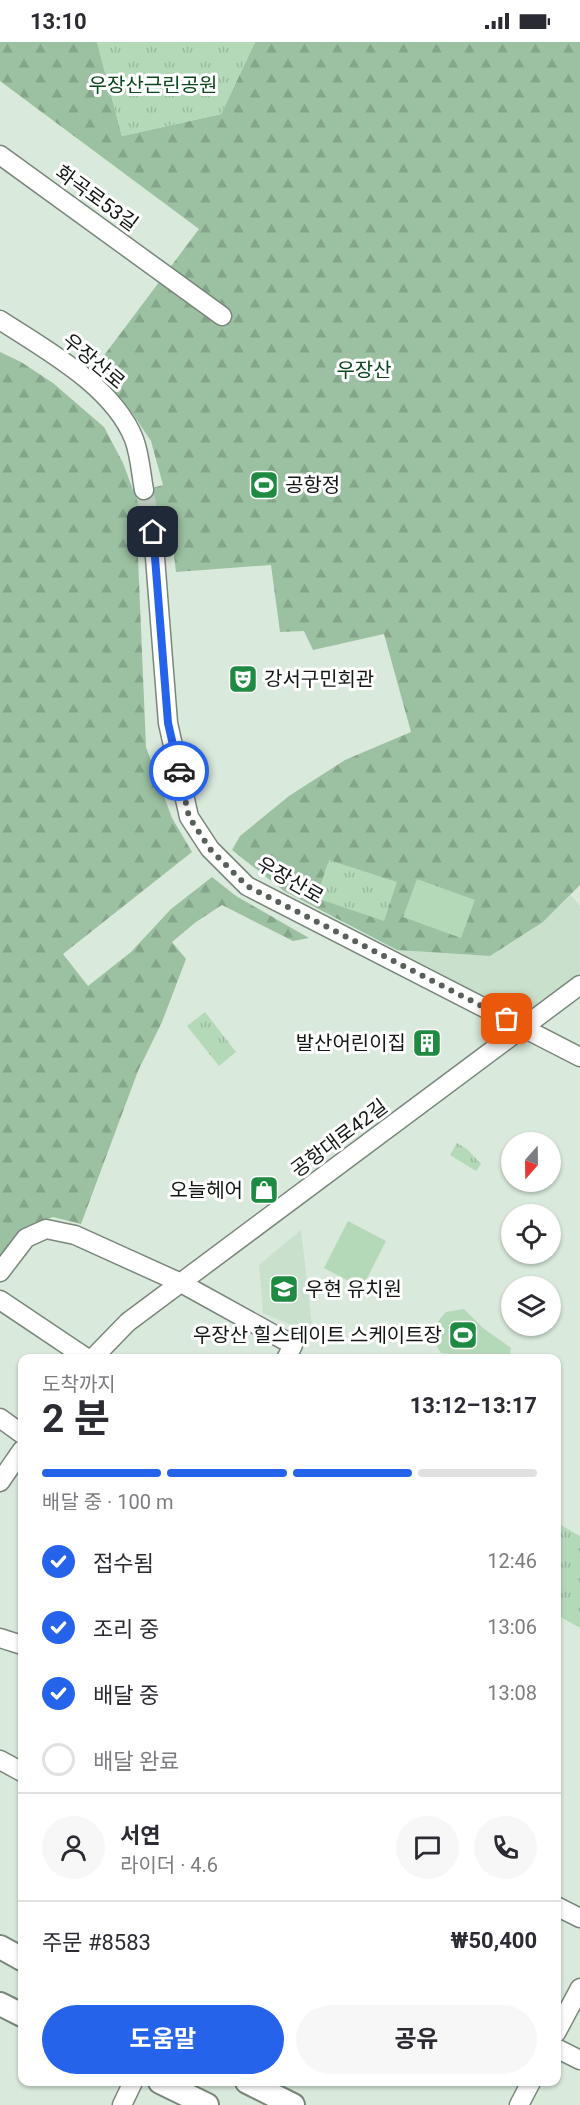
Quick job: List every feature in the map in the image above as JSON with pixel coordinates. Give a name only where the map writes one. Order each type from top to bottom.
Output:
[{"type":"main road","points":[[0,1947],[18,1957]]},
{"type":"main road","points":[[0,2004],[18,2013]]},
{"type":"main road","points":[[168,2086],[207,2105]]},
{"type":"main road","points":[[255,2086],[293,2105]]},
{"type":"street","name":"화곡로53길","points":[[0,156],[222,316]]},
{"type":"street","name":"우장산로","points":[[0,320],[63,360],[120,414],[134,440],[144,490]]},
{"type":"street","name":"우장산로","points":[[153,532],[168,723],[189,817],[210,849],[247,886],[580,1057]]},
{"type":"street","name":"공항대로42길","points":[[95,1354],[128,1322],[580,986]]},
{"type":"street","points":[[0,1272],[26,1238],[46,1229],[75,1235],[181,1283],[293,1345],[288,1354]]},
{"type":"street","name":"공항대로42길","points":[[0,1300],[82,1354]]},
{"type":"street","points":[[0,1418],[18,1431]]},
{"type":"street","points":[[0,1482],[18,1456]]},
{"type":"street","points":[[0,1638],[18,1644]]},
{"type":"street","points":[[0,1760],[18,1770]]},
{"type":"street","points":[[561,1908],[580,1918]]},
{"type":"street","points":[[561,2024],[580,1988]]},
{"type":"street","points":[[561,2050],[580,2060]]},
{"type":"street","points":[[122,2105],[132,2086]]},
{"type":"street","points":[[519,2105],[529,2086]]},
{"type":"shaded area","points":[[571,895],[580,906],[580,973],[522,1016],[397,950],[490,956],[543,922]]},
{"type":"shaded area","name":"우현 유치원","points":[[301,1230],[313,1334],[263,1313],[259,1265]]},
{"type":"green space","name":"우장산","points":[[0,42],[97,42],[122,136],[221,114],[255,42],[580,42],[580,885],[543,922],[490,956],[397,950],[284,891],[232,850],[240,836],[289,796],[345,760],[411,732],[384,634],[313,650],[304,631],[280,632],[271,565],[176,572],[171,530],[137,534],[146,747],[172,818],[192,852],[63,954],[88,986],[131,952],[171,909],[212,877],[236,896],[309,938],[293,941],[222,905],[196,922],[172,942],[186,959],[162,1022],[138,1071],[81,1224],[53,1217],[28,1226],[0,1265],[0,352],[21,362],[53,383],[104,427],[123,463],[133,490],[163,485],[151,441],[132,413],[93,370],[199,229],[0,81]]},
{"type":"green space","name":"우장산근린공원","points":[[97,42],[255,42],[221,114],[122,136]]},
{"type":"green space","points":[[329,860],[397,882],[384,921],[316,898]]},
{"type":"green space","points":[[417,879],[475,900],[461,938],[403,917]]},
{"type":"green space","points":[[205,1012],[236,1052],[219,1066],[187,1026]]},
{"type":"green space","points":[[457,1143],[467,1149],[481,1164],[476,1171],[450,1155]]},
{"type":"green space","points":[[348,1221],[386,1241],[362,1288],[324,1268]]},
{"type":"green space","name":"우장산 힐스테이트 스케이트장","points":[[464,1309],[483,1328],[511,1348],[510,1354],[441,1353],[434,1342],[433,1327],[446,1312]]},
{"type":"green space","points":[[561,1525],[580,1536],[580,1628],[561,1617]]},
{"type":"tunnel","points":[[144,490],[153,532]]},
{"type":"way so far","points":[[179,771],[189,817],[210,849],[247,886],[507,1019]]},
{"type":"place","name":"공항정","points":[[264,485]]},
{"type":"place","name":"강서구민회관","points":[[243,679]]},
{"type":"place","name":"발산어린이집","points":[[427,1043]]},
{"type":"place","name":"오늘헤어","points":[[264,1190]]},
{"type":"place","name":"우현 유치원","points":[[284,1289]]},
{"type":"place","name":"우장산 힐스테이트 스케이트장","points":[[463,1335]]},
{"type":"route","points":[[153,532],[168,723],[179,771]]}]
